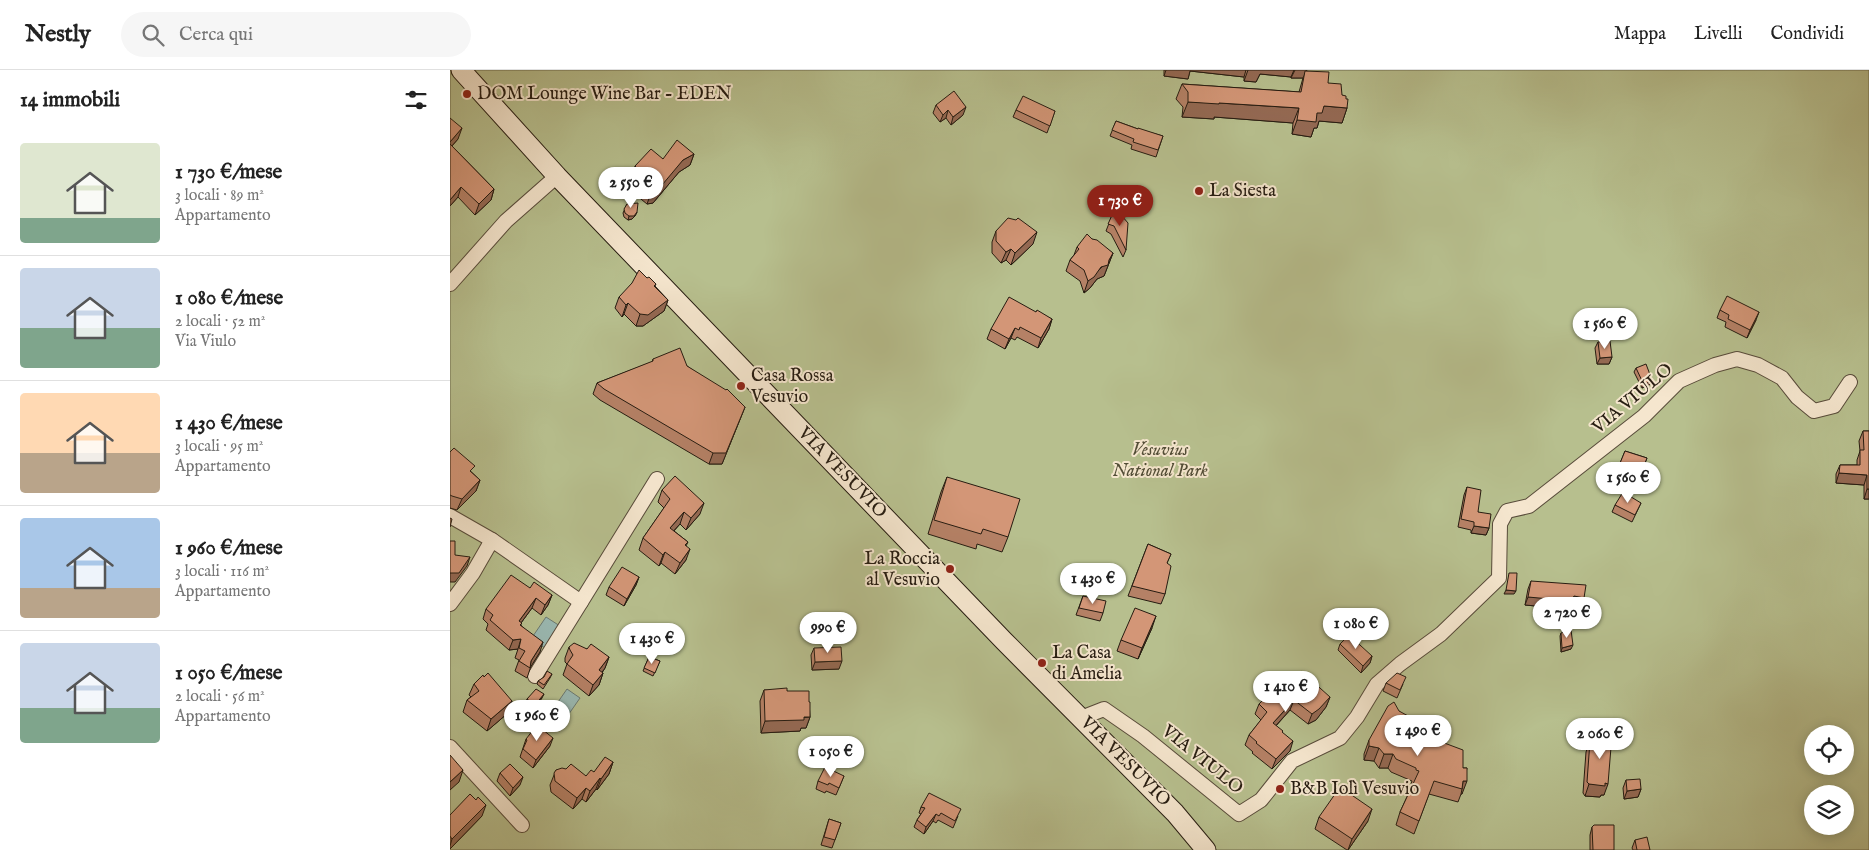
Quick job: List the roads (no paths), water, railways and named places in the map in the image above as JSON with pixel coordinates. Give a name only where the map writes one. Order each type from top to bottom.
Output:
[{"type":"street","name":"VIA VESUVIO","points":[[461,70],[556,176],[1081,718],[1176,813],[1206,850]]},
{"type":"street","points":[[450,284],[506,221],[556,176]]},
{"type":"street","name":"VIA VIULO","points":[[1081,718],[1104,709],[1143,736],[1239,814],[1261,800],[1292,761],[1340,738],[1357,717],[1377,684],[1400,664],[1441,634],[1499,578],[1500,524],[1508,511],[1529,506],[1637,421],[1679,381],[1715,365],[1738,360],[1758,365],[1782,378],[1797,397],[1814,411],[1834,406],[1850,382]]},
{"type":"street","points":[[535,676],[657,479]]},
{"type":"street","points":[[450,516],[492,540],[581,602]]},
{"type":"street","points":[[450,604],[473,573],[492,540]]},
{"type":"street","points":[[450,747],[522,825]]},
{"type":"water","points":[[546,617],[560,626],[545,648],[531,639]]},
{"type":"water","points":[[567,689],[580,698],[564,721],[551,712]]},
{"type":"place","name":"DOM Lounge Wine Bar - EDEN","points":[[467,94]]},
{"type":"place","name":"La Siesta","points":[[1199,191]]},
{"type":"place","name":"Casa Rossa Vesuvio","points":[[741,386]]},
{"type":"place","name":"La Roccia al Vesuvio","points":[[950,569]]},
{"type":"place","name":"La Casa di Amelia","points":[[1042,663]]},
{"type":"place","name":"B&B Iolì Vesuvio","points":[[1280,789]]},
{"type":"park label","name":"Vesuvius National Park","points":[[1160,460]]}]
